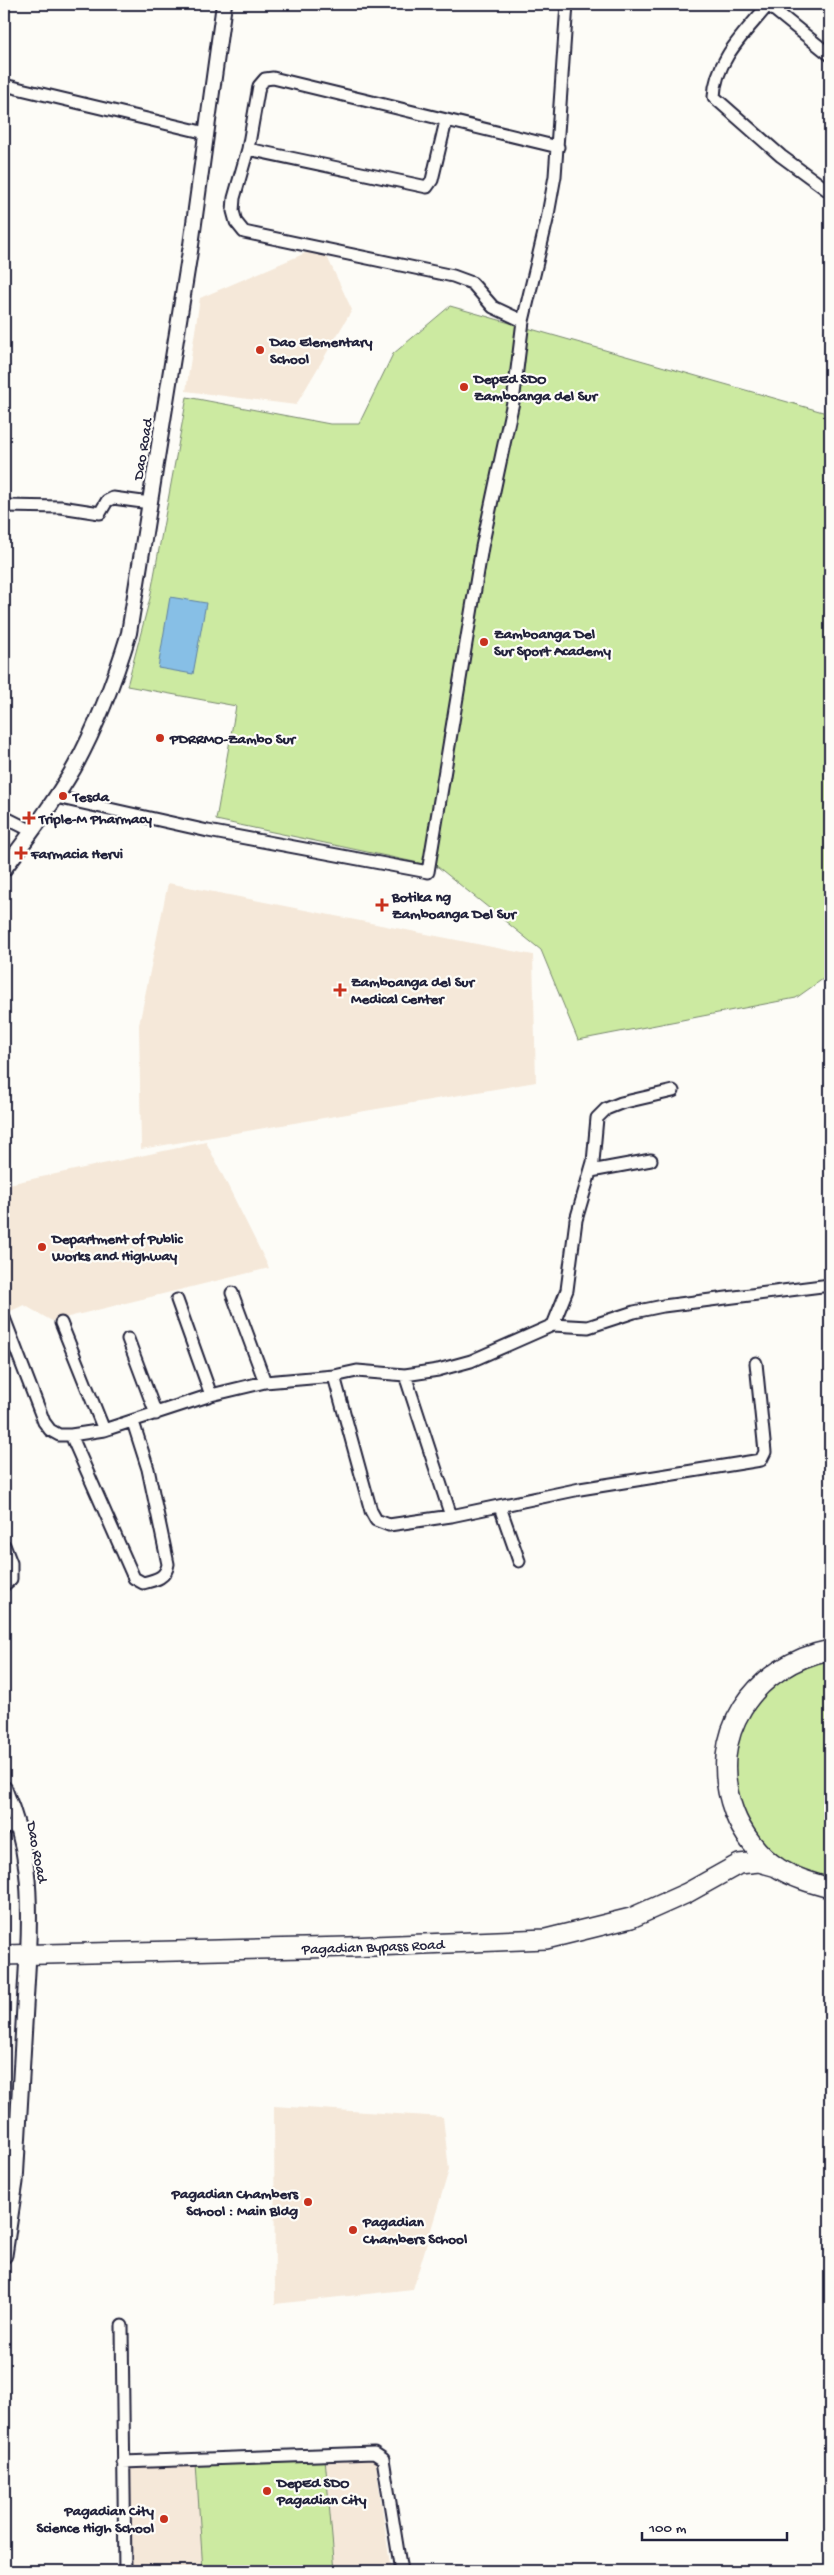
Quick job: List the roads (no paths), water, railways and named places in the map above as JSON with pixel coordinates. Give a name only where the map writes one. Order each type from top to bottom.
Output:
[{"type":"highway","points":[[830,1650],[800,1658],[772,1674],[750,1696],[738,1717],[729,1739],[726,1771],[730,1802],[743,1832],[764,1857],[803,1882],[830,1888]]},
{"type":"highway","points":[[729,1868],[740,1851],[743,1832]]},
{"type":"highway","name":"Pagadian Bypass Road","points":[[4,1955],[349,1948],[546,1938],[631,1918],[687,1893],[739,1864],[754,1862],[777,1867]]},
{"type":"main road","points":[[4,2254],[15,2182],[28,1954]]},
{"type":"street","name":"Dao Road","points":[[4,869],[56,797],[89,737],[116,674],[131,624],[224,4]]},
{"type":"street","points":[[56,797],[208,831],[428,872],[482,547],[513,402],[523,321],[548,220],[558,147],[566,4]]},
{"type":"street","points":[[830,55],[768,4],[724,61],[717,76],[714,97],[781,156],[830,192]]},
{"type":"street","points":[[523,321],[493,307],[472,283],[453,276],[244,232],[236,222],[233,211],[234,198],[248,148],[259,86],[265,79],[273,78],[558,147]]},
{"type":"street","points":[[4,85],[206,132]]},
{"type":"street","points":[[248,148],[427,187],[431,184],[446,120]]},
{"type":"street","points":[[4,506],[61,507],[100,513],[106,501],[112,498],[150,503]]},
{"type":"street","points":[[4,817],[32,831]]},
{"type":"street","points":[[553,1325],[567,1290],[576,1220],[591,1171],[598,1118],[602,1113],[621,1104],[673,1091]]},
{"type":"street","points":[[591,1171],[651,1160]]},
{"type":"street","points":[[4,1318],[44,1422],[55,1432],[71,1435],[104,1430],[211,1395],[265,1382],[334,1376],[363,1371],[406,1375],[438,1370],[470,1361],[553,1325],[588,1327],[634,1312],[663,1306],[830,1285]]},
{"type":"street","points":[[232,1294],[265,1382]]},
{"type":"street","points":[[177,1300],[211,1395]]},
{"type":"street","points":[[61,1323],[104,1430]]},
{"type":"street","points":[[128,1339],[156,1414]]},
{"type":"street","points":[[334,1376],[371,1511],[376,1520],[389,1525],[500,1507],[580,1489],[760,1460],[765,1452],[756,1363]]},
{"type":"street","points":[[406,1375],[451,1516]]},
{"type":"street","points":[[71,1435],[134,1578],[143,1583],[161,1577],[167,1570],[168,1564],[148,1469],[132,1422]]},
{"type":"street","points":[[500,1507],[519,1561]]},
{"type":"street","points":[[4,1546],[12,1572],[11,1579],[4,1585]]},
{"type":"street","name":"Dao Road","points":[[4,1788],[11,1827],[28,1869],[30,1908],[28,1954]]},
{"type":"street","points":[[122,2326],[125,2571]]},
{"type":"street","points":[[123,2462],[374,2453],[383,2459],[401,2571]]},
{"type":"water","points":[[170,597],[206,603],[193,674],[158,668]]},
{"type":"place","name":"Dao Elementary School","points":[[260,350]]},
{"type":"place","name":"DepEd SDO Zamboanga del Sur","points":[[464,387]]},
{"type":"place","name":"Zamboanga Del Sur Sport Academy","points":[[484,642]]},
{"type":"place","name":"PDRRMO-Zambo Sur","points":[[160,738]]},
{"type":"place","name":"Tesda","points":[[63,796]]},
{"type":"place","name":"Triple-M Pharmacy","points":[[29,818]]},
{"type":"place","name":"Farmacia Hervi","points":[[21,853]]},
{"type":"place","name":"Botika ng Zamboanga Del Sur","points":[[382,905]]},
{"type":"place","name":"Zamboanga del Sur Medical Center","points":[[340,990]]},
{"type":"place","name":"Department of Public Works and Highway","points":[[42,1247]]},
{"type":"place","name":"Pagadian Chambers School : Main Bldg","points":[[308,2202]]},
{"type":"place","name":"Pagadian Chambers School","points":[[353,2230]]},
{"type":"place","name":"DepEd SDO Pagadian City","points":[[267,2491]]},
{"type":"place","name":"Pagadian City Science High School","points":[[164,2519]]}]
